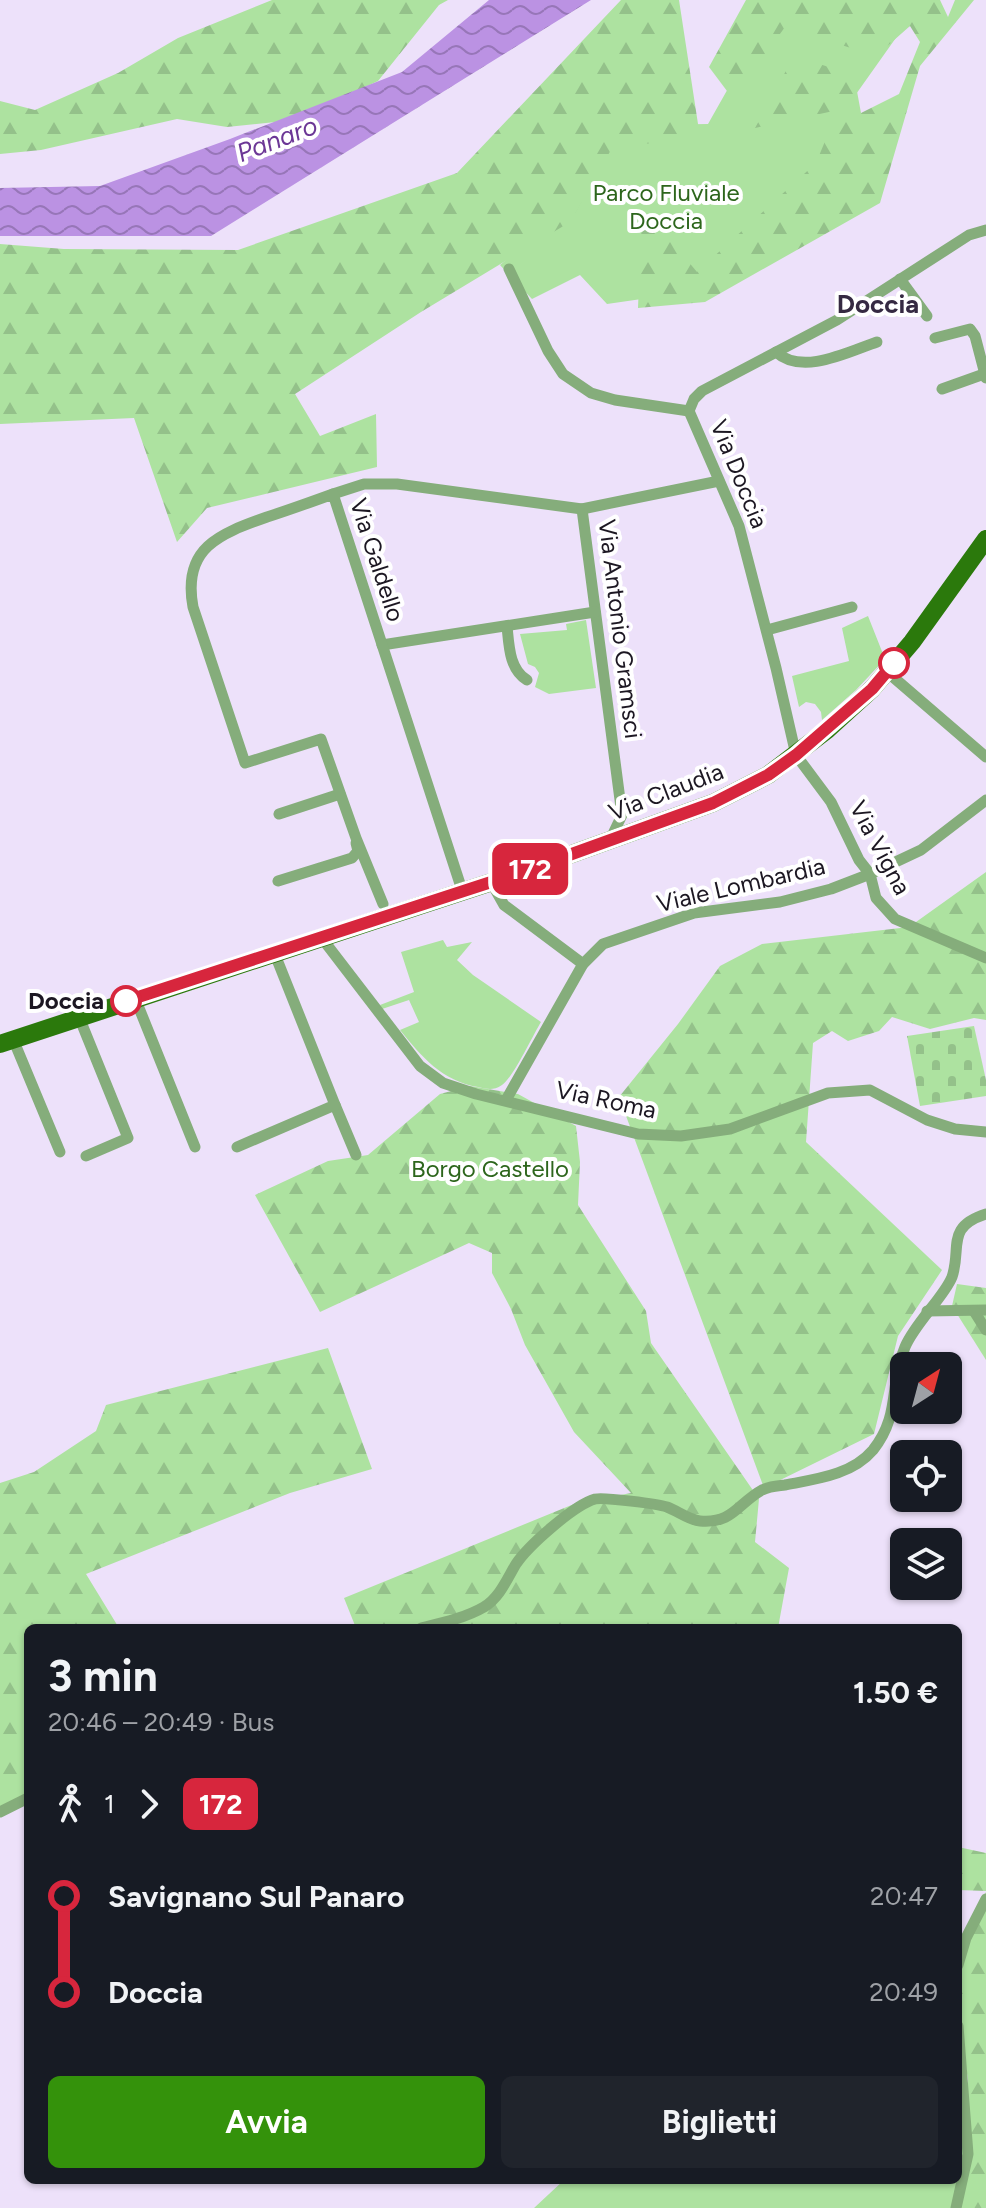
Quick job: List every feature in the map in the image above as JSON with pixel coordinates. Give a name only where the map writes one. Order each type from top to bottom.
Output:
[{"type":"main road","name":"Via Claudia","points":[[6,1041],[491,882],[713,803],[768,775],[827,730],[880,680],[912,642],[986,539]]},
{"type":"street","name":"Via Doccia","points":[[796,755],[739,526],[689,411],[702,391],[837,320],[969,235],[986,230]]},
{"type":"street","points":[[509,269],[548,351],[563,374],[591,393],[615,400],[689,411]]},
{"type":"street","points":[[900,279],[927,316]]},
{"type":"street","points":[[935,338],[970,329],[975,336],[985,376],[942,389]]},
{"type":"street","points":[[776,352],[784,359],[814,363],[877,342]]},
{"type":"street","points":[[582,509],[719,481]]},
{"type":"street","name":"Via Antonio Gramsci","points":[[333,494],[364,484],[397,484],[582,509],[622,815]]},
{"type":"street","name":"Via Galdello","points":[[383,904],[321,739],[245,763],[190,591],[192,572],[199,555],[213,539],[333,494],[462,890]]},
{"type":"street","points":[[767,630],[852,607]]},
{"type":"street","points":[[382,645],[595,612]]},
{"type":"street","points":[[507,626],[512,662],[517,672],[527,680]]},
{"type":"street","points":[[893,677],[986,757]]},
{"type":"street","name":"Via Vigna","points":[[796,755],[831,802],[859,860],[870,874],[876,898],[895,919],[986,958]]},
{"type":"street","points":[[279,814],[340,794]]},
{"type":"street","name":"Viale Lombardia","points":[[583,964],[603,944],[694,913],[780,902],[831,889],[870,874],[921,850],[986,800]]},
{"type":"street","points":[[609,840],[622,815],[638,830]]},
{"type":"street","points":[[278,881],[352,858],[358,851],[356,838]]},
{"type":"street","points":[[491,882],[504,905],[583,964],[506,1100]]},
{"type":"street","name":"Via Roma","points":[[321,937],[420,1066],[443,1083],[638,1134],[681,1136],[730,1129],[828,1093],[870,1090],[927,1120],[955,1129],[986,1132]]},
{"type":"street","points":[[274,952],[356,1155]]},
{"type":"street","points":[[135,998],[195,1147]]},
{"type":"street","points":[[79,1017],[128,1138],[86,1156]]},
{"type":"street","points":[[6,1041],[60,1152]]},
{"type":"street","points":[[237,1147],[335,1105]]},
{"type":"street","points":[[436,1624],[485,1606],[505,1586],[517,1563],[530,1548],[562,1519],[596,1499],[663,1505],[698,1521],[722,1521],[752,1495],[767,1487],[852,1469],[873,1450],[894,1411],[897,1375],[905,1347],[952,1277],[959,1233],[975,1218],[986,1214]]},
{"type":"street","points":[[927,1311],[980,1310],[986,1330]]},
{"type":"street","points":[[0,1812],[24,1800]]},
{"type":"street","points":[[962,1952],[986,1899]]},
{"type":"street","points":[[962,2077],[968,2154],[962,2181]]},
{"type":"street","points":[[956,2208],[961,2184]]},
{"type":"green space","points":[[272,0],[448,0],[439,5],[378,81],[295,120],[227,127],[177,119],[41,150],[0,154],[0,101],[35,110],[118,73],[178,38]]},
{"type":"green space","points":[[621,0],[679,0],[700,137],[612,148],[570,222],[421,312],[295,394],[320,436],[376,414],[377,467],[207,508],[177,542],[134,418],[0,424],[0,244],[64,249],[238,250],[457,173]]},
{"type":"green space","points":[[746,0],[940,0],[948,17],[955,0],[974,0],[920,66],[880,203],[705,302],[638,308],[642,206],[697,272],[816,163],[838,110],[755,128],[794,56],[854,75],[861,113],[899,94],[920,42],[910,26],[876,56],[785,27],[733,99],[709,67]]},
{"type":"green space","name":"Parco Fluviale Doccia","points":[[805,0],[910,18],[849,104],[858,123],[697,291],[607,304],[580,275],[532,299],[500,265],[562,214],[606,148],[638,125],[708,124],[760,32]]},
{"type":"green space","points":[[868,616],[885,659],[822,720],[815,704],[806,702],[799,707],[792,676],[849,661],[842,628]]},
{"type":"green space","points":[[586,620],[596,688],[549,694],[535,687],[539,673],[528,664],[520,634],[567,630],[566,624]]},
{"type":"green space","points":[[986,872],[986,1020],[974,1018],[930,1029],[892,1017],[879,1031],[848,1041],[832,1031],[813,1043],[806,1142],[942,1270],[898,1336],[894,1352],[890,1352],[890,1369],[874,1434],[764,1488],[619,1097],[720,966],[762,944],[909,927]]},
{"type":"green space","points":[[443,940],[447,947],[472,942],[457,960],[473,975],[541,1022],[512,1074],[496,1088],[465,1084],[443,1073],[425,1058],[400,1030],[419,1022],[409,1000],[382,1009],[380,1005],[414,992],[401,952]]},
{"type":"green space","points":[[974,1026],[986,1080],[986,1096],[920,1106],[907,1036]]},
{"type":"green space","name":"Borgo Castello","points":[[470,1086],[518,1094],[576,1126],[580,1162],[578,1205],[646,1311],[651,1343],[759,1499],[755,1542],[789,1568],[779,1624],[354,1624],[344,1598],[574,1504],[631,1493],[574,1432],[525,1345],[492,1273],[492,1253],[469,1243],[320,1312],[255,1195],[328,1161],[368,1155],[440,1094]]},
{"type":"green space","points":[[957,1284],[986,1288],[986,1360],[952,1306]]},
{"type":"green space","points":[[328,1348],[372,1469],[290,1493],[86,1574],[117,1624],[24,1624],[24,1797],[0,1812],[0,1483],[34,1472],[96,1431],[106,1405]]},
{"type":"green space","points":[[962,1848],[986,1853],[986,1891],[962,1890]]},
{"type":"green space","points":[[986,1892],[986,2208],[957,2208],[968,2173],[968,2079],[962,2044],[962,1943]]},
{"type":"green space","points":[[962,2088],[968,2173],[957,2208],[534,2208],[560,2184],[962,2184]]},
{"type":"water","name":"Panaro","points":[[489,0],[591,0],[211,236],[0,236],[0,188],[100,186],[230,139],[402,72]]},
{"type":"bus line","name":"172","points":[[126,1001],[522,872],[713,803],[768,775],[796,755],[872,689],[894,663]]},
{"type":"place","name":"Doccia","points":[[126,1001]]},
{"type":"district","name":"Doccia","points":[[878,304]]}]
